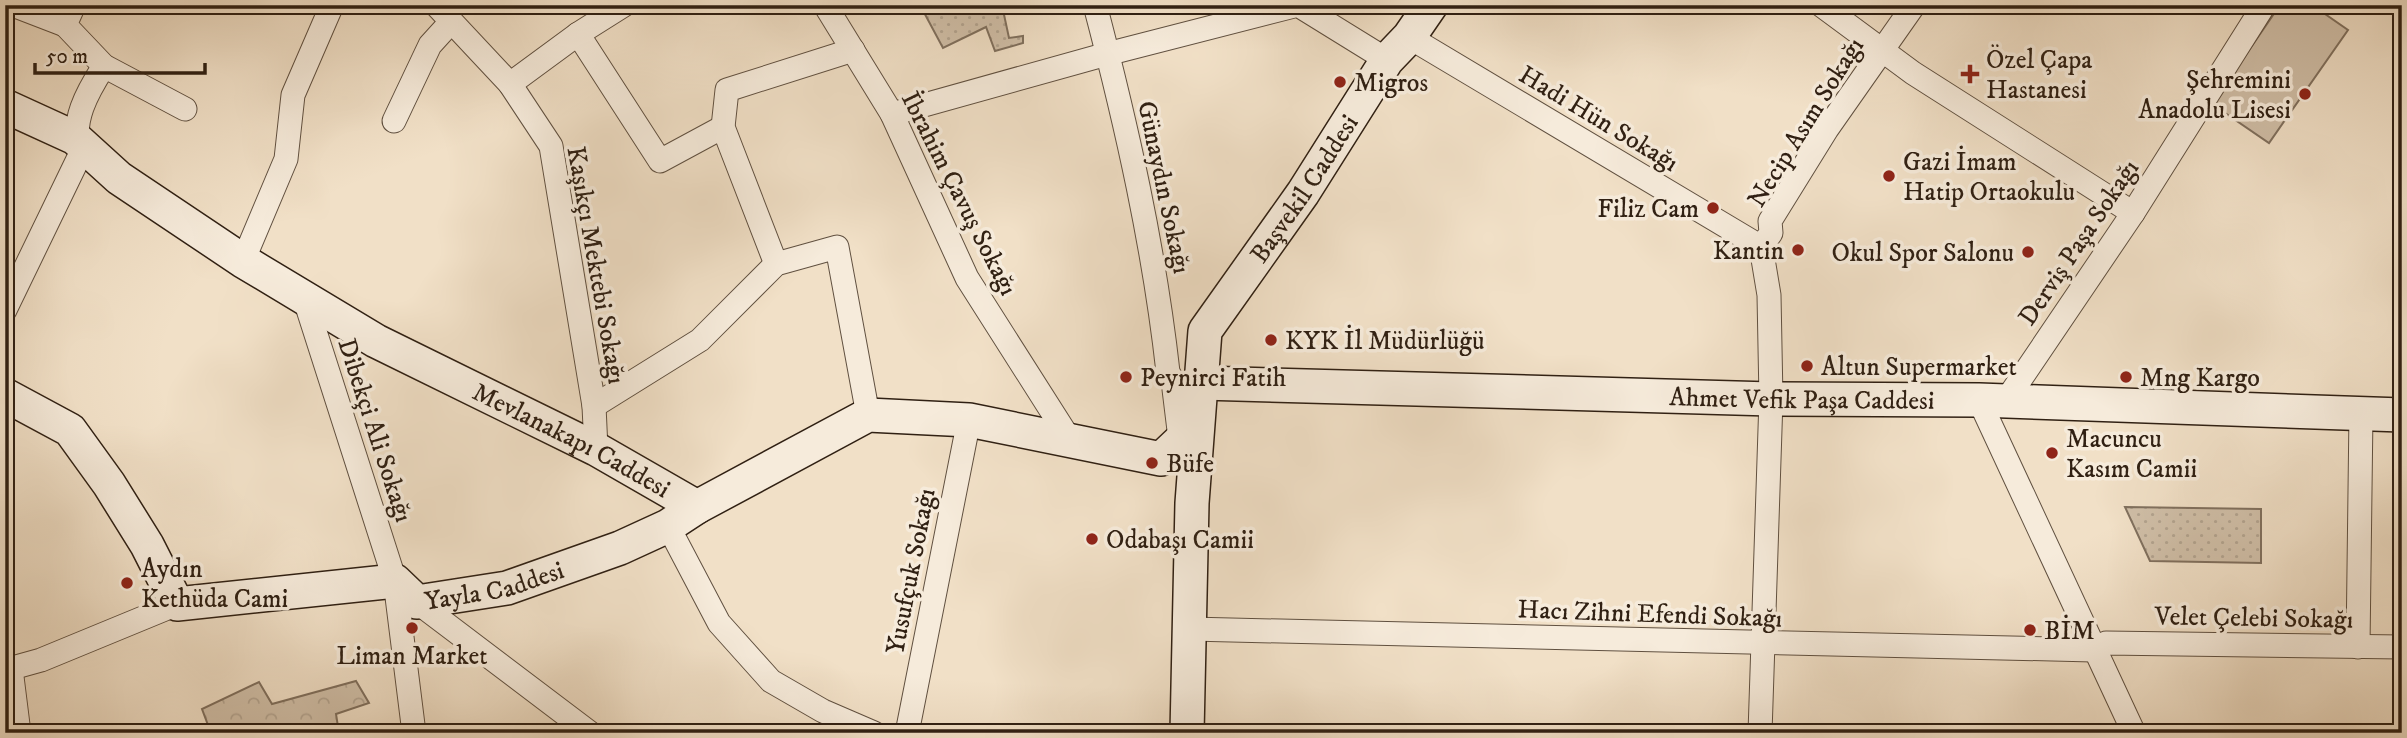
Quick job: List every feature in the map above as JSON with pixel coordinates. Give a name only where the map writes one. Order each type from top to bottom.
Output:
[{"type":"street","points":[[13,5],[70,15],[104,66],[185,109]]},
{"type":"street","points":[[243,261],[286,159],[293,95],[332,5]]},
{"type":"street","points":[[510,84],[578,34],[624,5]]},
{"type":"street","name":"İbrahim Çavuş Sokağı","points":[[825,5],[892,114],[967,278],[1070,440]]},
{"type":"street","name":"Günaydın Sokağı","points":[[1095,5],[1143,203],[1158,287],[1168,372],[1188,382],[1179,442],[1192,503]]},
{"type":"street","name":"Hadi Hün Sokağı","points":[[892,114],[1107,54],[1298,5],[1398,49],[1761,247]]},
{"type":"street","name":"Başvekil Caddesi","points":[[1187,733],[1192,503],[1188,382],[1205,331],[1431,5]]},
{"type":"street","points":[[1821,5],[1881,51],[2133,213]]},
{"type":"street","name":"Necip Asım Sokağı","points":[[1760,733],[1771,399],[1769,295],[1761,247],[1771,233],[1770,221],[1914,5]]},
{"type":"street","name":"Derviş Paşa Sokağı","points":[[1992,401],[2133,213],[2264,5]]},
{"type":"street","points":[[394,121],[443,14]]},
{"type":"street","name":"Kaşıkçı Mektebi Sokağı","points":[[443,14],[510,84],[551,146],[594,406],[596,449]]},
{"type":"street","points":[[578,34],[660,162],[723,127]]},
{"type":"street","points":[[776,264],[723,127],[727,90],[853,50]]},
{"type":"street","points":[[5,310],[81,153],[75,138],[86,94],[104,66]]},
{"type":"street","name":"Mevlanakapı Caddesi","points":[[5,106],[75,138],[119,178],[243,261],[376,341],[596,449],[696,507],[868,415]]},
{"type":"street","points":[[594,406],[700,340],[776,264],[837,247],[868,415],[969,420],[1161,460],[1179,442]]},
{"type":"street","name":"Dibekçi Ali Sokağı","points":[[304,297],[406,591],[414,733]]},
{"type":"street","name":"Ahmet Vefik Paşa Caddesi","points":[[1188,382],[1771,399],[1992,401],[2402,415]]},
{"type":"street","points":[[5,395],[70,430],[134,524],[177,604]]},
{"type":"street","points":[[1992,401],[2100,646],[2134,733]]},
{"type":"street","points":[[2358,647],[2361,413]]},
{"type":"street","name":"Yusufçuk Sokağı","points":[[907,733],[969,420]]},
{"type":"street","name":"Yayla Caddesi","points":[[8,669],[41,660],[177,604],[507,588],[620,548],[668,526],[696,507]]},
{"type":"street","points":[[668,526],[719,622],[771,681],[824,711],[874,733]]},
{"type":"street","points":[[406,591],[590,733]]},
{"type":"street","name":"Hacı Zihni Efendi Sokağı","points":[[1190,629],[1762,645],[2100,646]]},
{"type":"street","name":"Velet Çelebi Sokağı","points":[[2100,646],[2402,648]]},
{"type":"street","points":[[8,669],[19,733]]},
{"type":"green space","points":[[920,5],[1013,5],[1014,8],[1003,10],[1009,38],[1023,36],[1023,43],[995,51],[986,27],[943,48]]},
{"type":"green space","points":[[2280,5],[2312,5],[2348,30],[2269,143],[2212,104]]},
{"type":"green space","points":[[2125,507],[2261,509],[2261,563],[2150,561]]},
{"type":"green space","points":[[356,681],[369,703],[336,714],[339,733],[234,733],[232,728],[211,733],[202,709],[259,682],[272,704]]},
{"type":"place","name":"Özel Çapa Hastanesi","points":[[1970,74]]},
{"type":"place","name":"Migros","points":[[1340,82]]},
{"type":"place","name":"Şehremini Anadolu Lisesi","points":[[2305,94]]},
{"type":"place","name":"Gazi İmam Hatip Ortaokulu","points":[[1889,176]]},
{"type":"place","name":"Filiz Cam","points":[[1713,208]]},
{"type":"place","name":"Kantin","points":[[1798,250]]},
{"type":"place","name":"Okul Spor Salonu","points":[[2028,252]]},
{"type":"place","name":"KYK İl Müdürlüğü","points":[[1271,340]]},
{"type":"place","name":"Altun Supermarket","points":[[1807,366]]},
{"type":"place","name":"Peynirci Fatih","points":[[1126,377]]},
{"type":"place","name":"Mng Kargo","points":[[2126,377]]},
{"type":"place","name":"Macuncu Kasım Camii","points":[[2052,453]]},
{"type":"place","name":"Büfe","points":[[1152,463]]},
{"type":"place","name":"Odabaşı Camii","points":[[1092,539]]},
{"type":"place","name":"Aydın Kethüda Cami","points":[[127,583]]},
{"type":"place","name":"Liman Market","points":[[412,628]]},
{"type":"place","name":"BİM","points":[[2030,630]]}]
